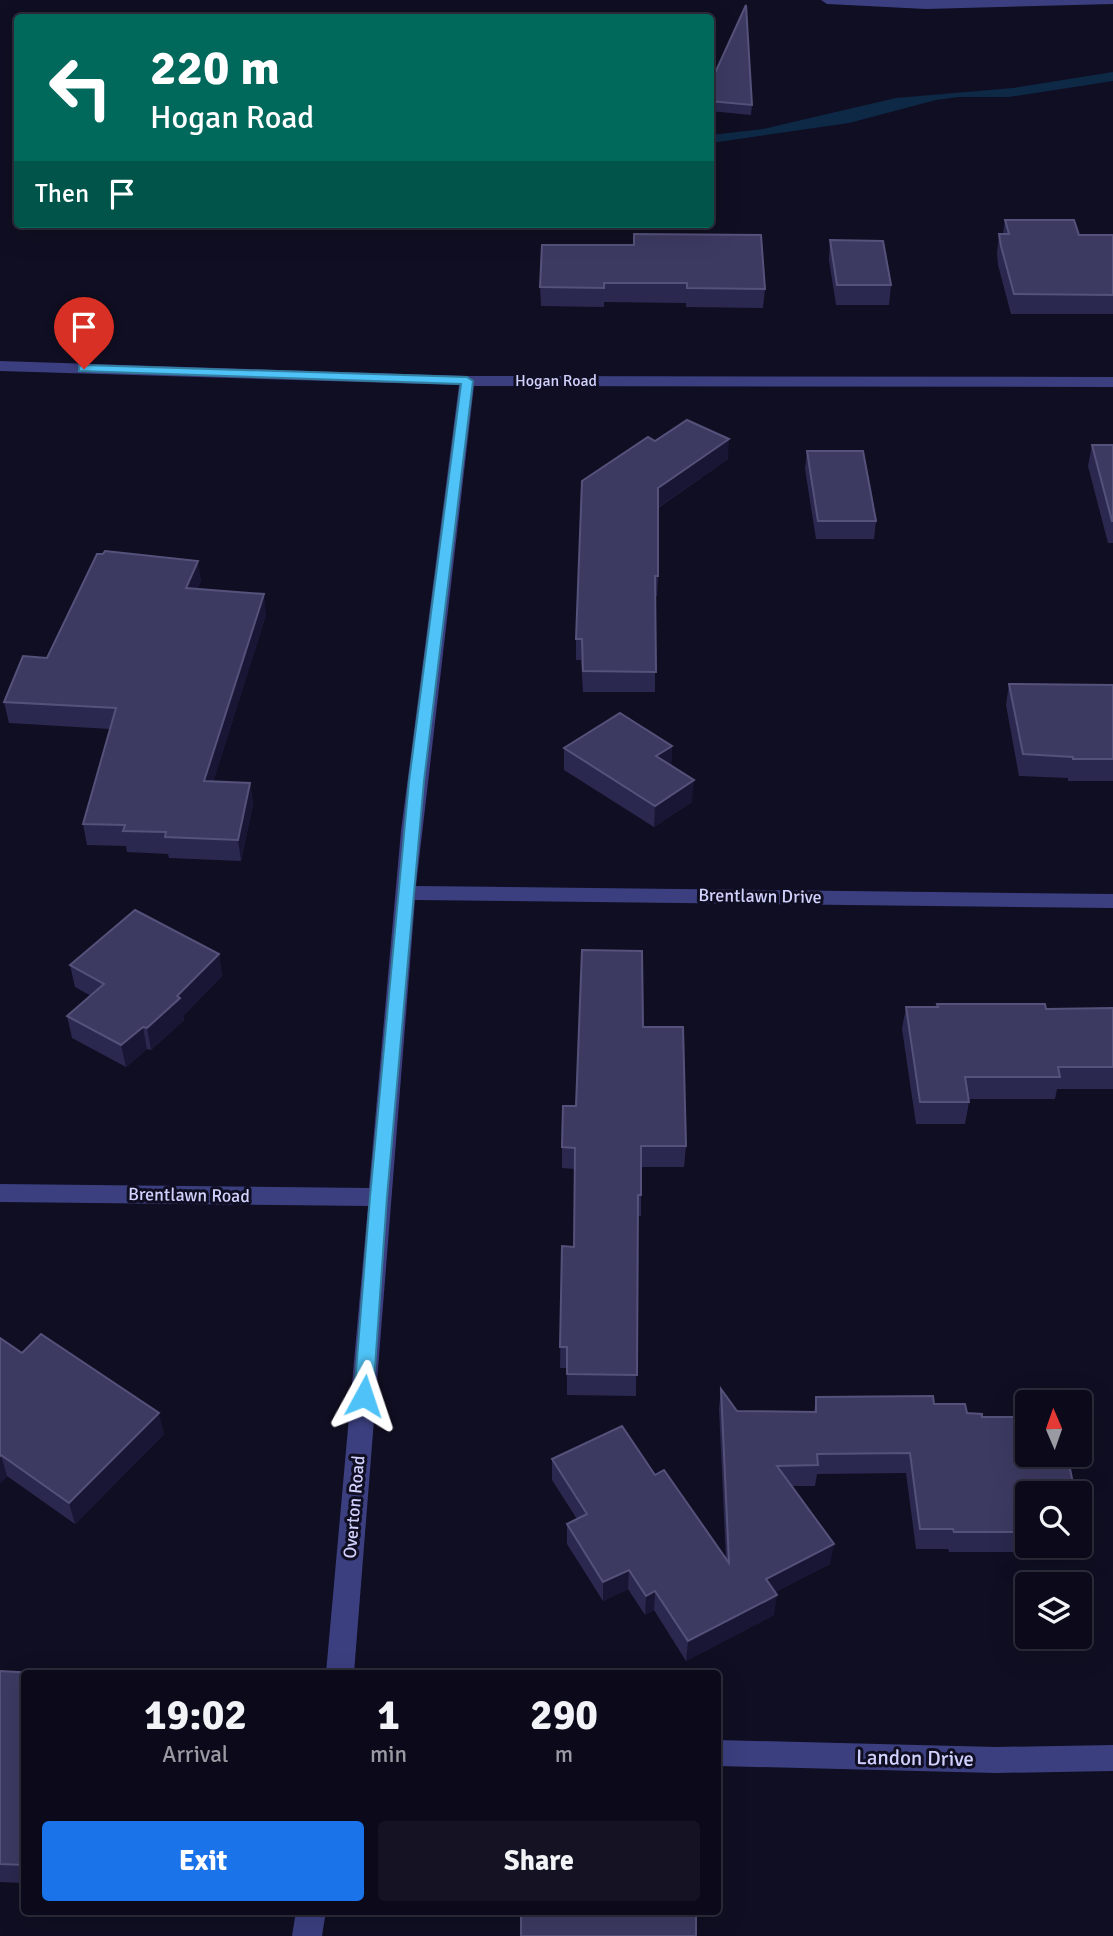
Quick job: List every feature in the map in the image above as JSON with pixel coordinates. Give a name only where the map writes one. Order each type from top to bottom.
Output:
[{"type":"street","points":[[827,0],[926,5],[1113,0]]},
{"type":"street","name":"Hogan Road","points":[[0,366],[467,381],[1113,382]]},
{"type":"street","name":"Overton Road","points":[[340,1670],[378,1197],[406,893],[422,731],[467,381]]},
{"type":"street","name":"Brentlawn Drive","points":[[406,893],[1113,901]]},
{"type":"street","name":"Brentlawn Road","points":[[0,1193],[378,1197]]},
{"type":"street","name":"Landon Drive","points":[[721,1753],[996,1760],[1113,1758]]},
{"type":"street","points":[[307,1936],[310,1915]]},
{"type":"water","points":[[1113,72],[1113,81],[1009,97],[936,100],[849,123],[714,143],[714,135],[763,129],[896,98],[1013,88]]},
{"type":"building","points":[[746,5],[752,105],[714,101],[714,75]]},
{"type":"building","points":[[1005,220],[1074,220],[1079,235],[1113,235],[1113,295],[1014,294],[999,234],[1009,234]]},
{"type":"building","points":[[634,234],[761,235],[765,289],[687,288],[687,283],[604,283],[604,288],[540,287],[542,245],[634,245]]},
{"type":"building","points":[[830,240],[883,241],[891,285],[837,285]]},
{"type":"building","points":[[687,420],[729,439],[658,488],[656,672],[583,671],[582,639],[576,639],[582,481],[648,437],[655,441]]},
{"type":"building","points":[[1092,445],[1113,445],[1113,521],[1112,521]]},
{"type":"building","points":[[807,451],[863,451],[876,521],[818,521]]},
{"type":"building","points":[[105,551],[198,561],[186,588],[264,594],[204,781],[250,783],[238,840],[165,837],[166,832],[123,831],[125,825],[83,824],[116,708],[4,702],[23,656],[47,658],[97,554],[103,554]]},
{"type":"building","points":[[1009,684],[1113,685],[1113,759],[1073,759],[1023,754]]},
{"type":"building","points":[[620,713],[672,746],[656,756],[694,780],[655,806],[564,748]]},
{"type":"building","points":[[135,910],[219,954],[177,996],[180,998],[147,1028],[143,1027],[121,1045],[67,1016],[104,984],[70,965]]},
{"type":"building","points":[[582,950],[642,951],[643,1027],[683,1027],[686,1146],[641,1146],[641,1195],[638,1195],[637,1375],[567,1374],[567,1347],[560,1347],[562,1246],[574,1247],[575,1148],[562,1147],[563,1106],[576,1106]]},
{"type":"building","points":[[937,1004],[1045,1004],[1046,1009],[1113,1008],[1113,1067],[1058,1067],[1060,1077],[965,1077],[969,1102],[920,1102],[906,1007],[938,1007]]},
{"type":"building","points":[[41,1334],[159,1413],[69,1503],[0,1456],[0,1338],[22,1353]]},
{"type":"building","points":[[721,1389],[737,1411],[816,1412],[816,1397],[933,1396],[934,1404],[965,1404],[967,1413],[982,1414],[982,1417],[1015,1417],[1015,1467],[1070,1467],[1073,1481],[1015,1481],[1015,1532],[954,1532],[953,1529],[920,1529],[910,1453],[817,1454],[818,1465],[777,1466],[834,1544],[766,1579],[777,1595],[688,1641],[655,1591],[646,1596],[629,1570],[603,1582],[567,1524],[587,1514],[552,1459],[622,1426],[655,1475],[664,1470],[729,1563]]},
{"type":"building","points":[[0,1671],[21,1672],[21,1865],[0,1864]]},
{"type":"building","points":[[521,1915],[696,1915],[696,1936],[521,1936]]},
{"type":"route","points":[[84,369],[467,381],[416,781],[378,1197],[364,1396]]}]
